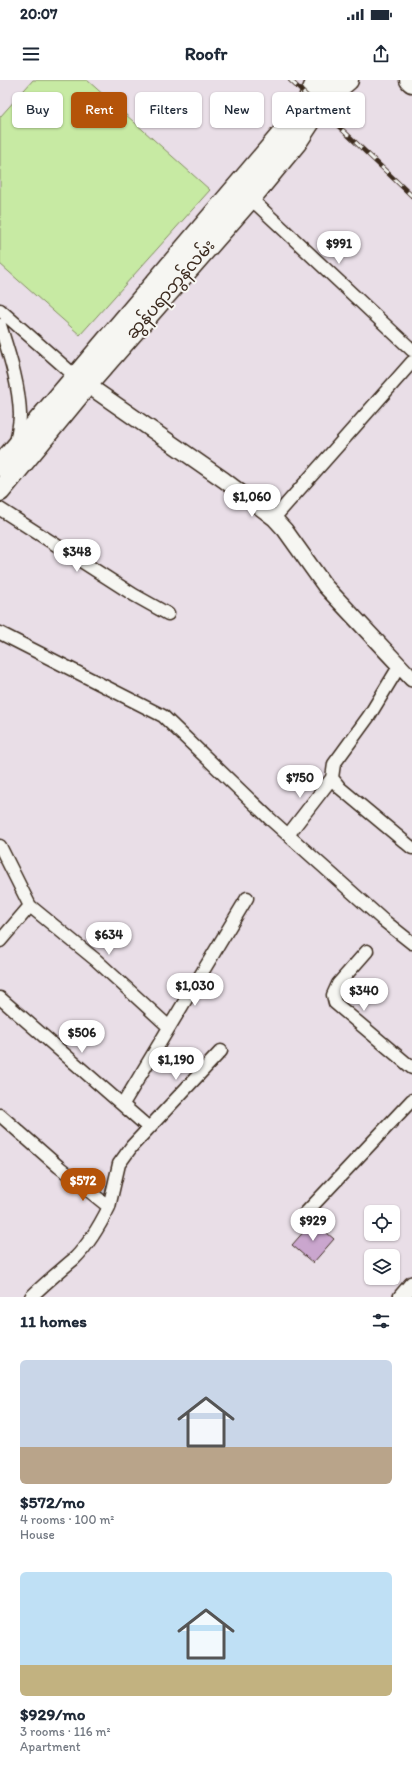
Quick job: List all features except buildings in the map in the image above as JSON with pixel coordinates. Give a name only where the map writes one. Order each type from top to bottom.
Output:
[{"type":"highway","name":"ဆွန်ပရာဘွန်လမ်း","points":[[0,491],[81,381],[309,99],[317,80]]},
{"type":"highway","name":"ဆွန်ပရာဘွန်လမ်း","points":[[326,92],[331,80]]},
{"type":"highway","points":[[334,92],[348,80]]},
{"type":"highway","name":"ဆွန်ပရာဘွန်လမ်း","points":[[0,466],[16,446],[81,381],[250,198],[296,143],[306,128]]},
{"type":"street","points":[[250,198],[412,350]]},
{"type":"street","points":[[0,310],[81,381],[224,480],[274,518],[285,530],[325,586],[412,679]]},
{"type":"street","points":[[0,325],[14,369],[20,415],[16,446]]},
{"type":"street","points":[[274,518],[412,362]]},
{"type":"street","points":[[0,509],[134,595],[168,614]]},
{"type":"street","points":[[0,633],[163,716],[288,835],[412,944]]},
{"type":"street","points":[[288,835],[332,778],[334,764],[369,716],[400,665]]},
{"type":"street","points":[[332,778],[340,788],[412,848]]},
{"type":"street","points":[[0,846],[30,906],[96,960],[169,1027]]},
{"type":"street","points":[[122,1104],[247,898]]},
{"type":"street","points":[[0,941],[30,906]]},
{"type":"street","points":[[367,951],[338,984],[333,995],[335,1003],[412,1068]]},
{"type":"street","points":[[0,998],[149,1128]]},
{"type":"street","points":[[31,1297],[76,1257],[101,1222],[109,1207],[119,1164],[132,1146],[221,1052]]},
{"type":"street","points":[[300,1219],[412,1100]]},
{"type":"street","points":[[0,1115],[59,1167],[109,1207]]},
{"type":"street","points":[[401,1297],[412,1284]]},
{"type":"green space","points":[[33,80],[87,80],[100,92],[71,92],[71,128],[127,128],[127,116],[135,123],[135,128],[141,128],[210,190],[80,335],[0,264],[0,117],[12,104],[12,128],[63,128],[63,92],[22,92]]},
{"type":"railway","points":[[290,80],[412,196]]}]
